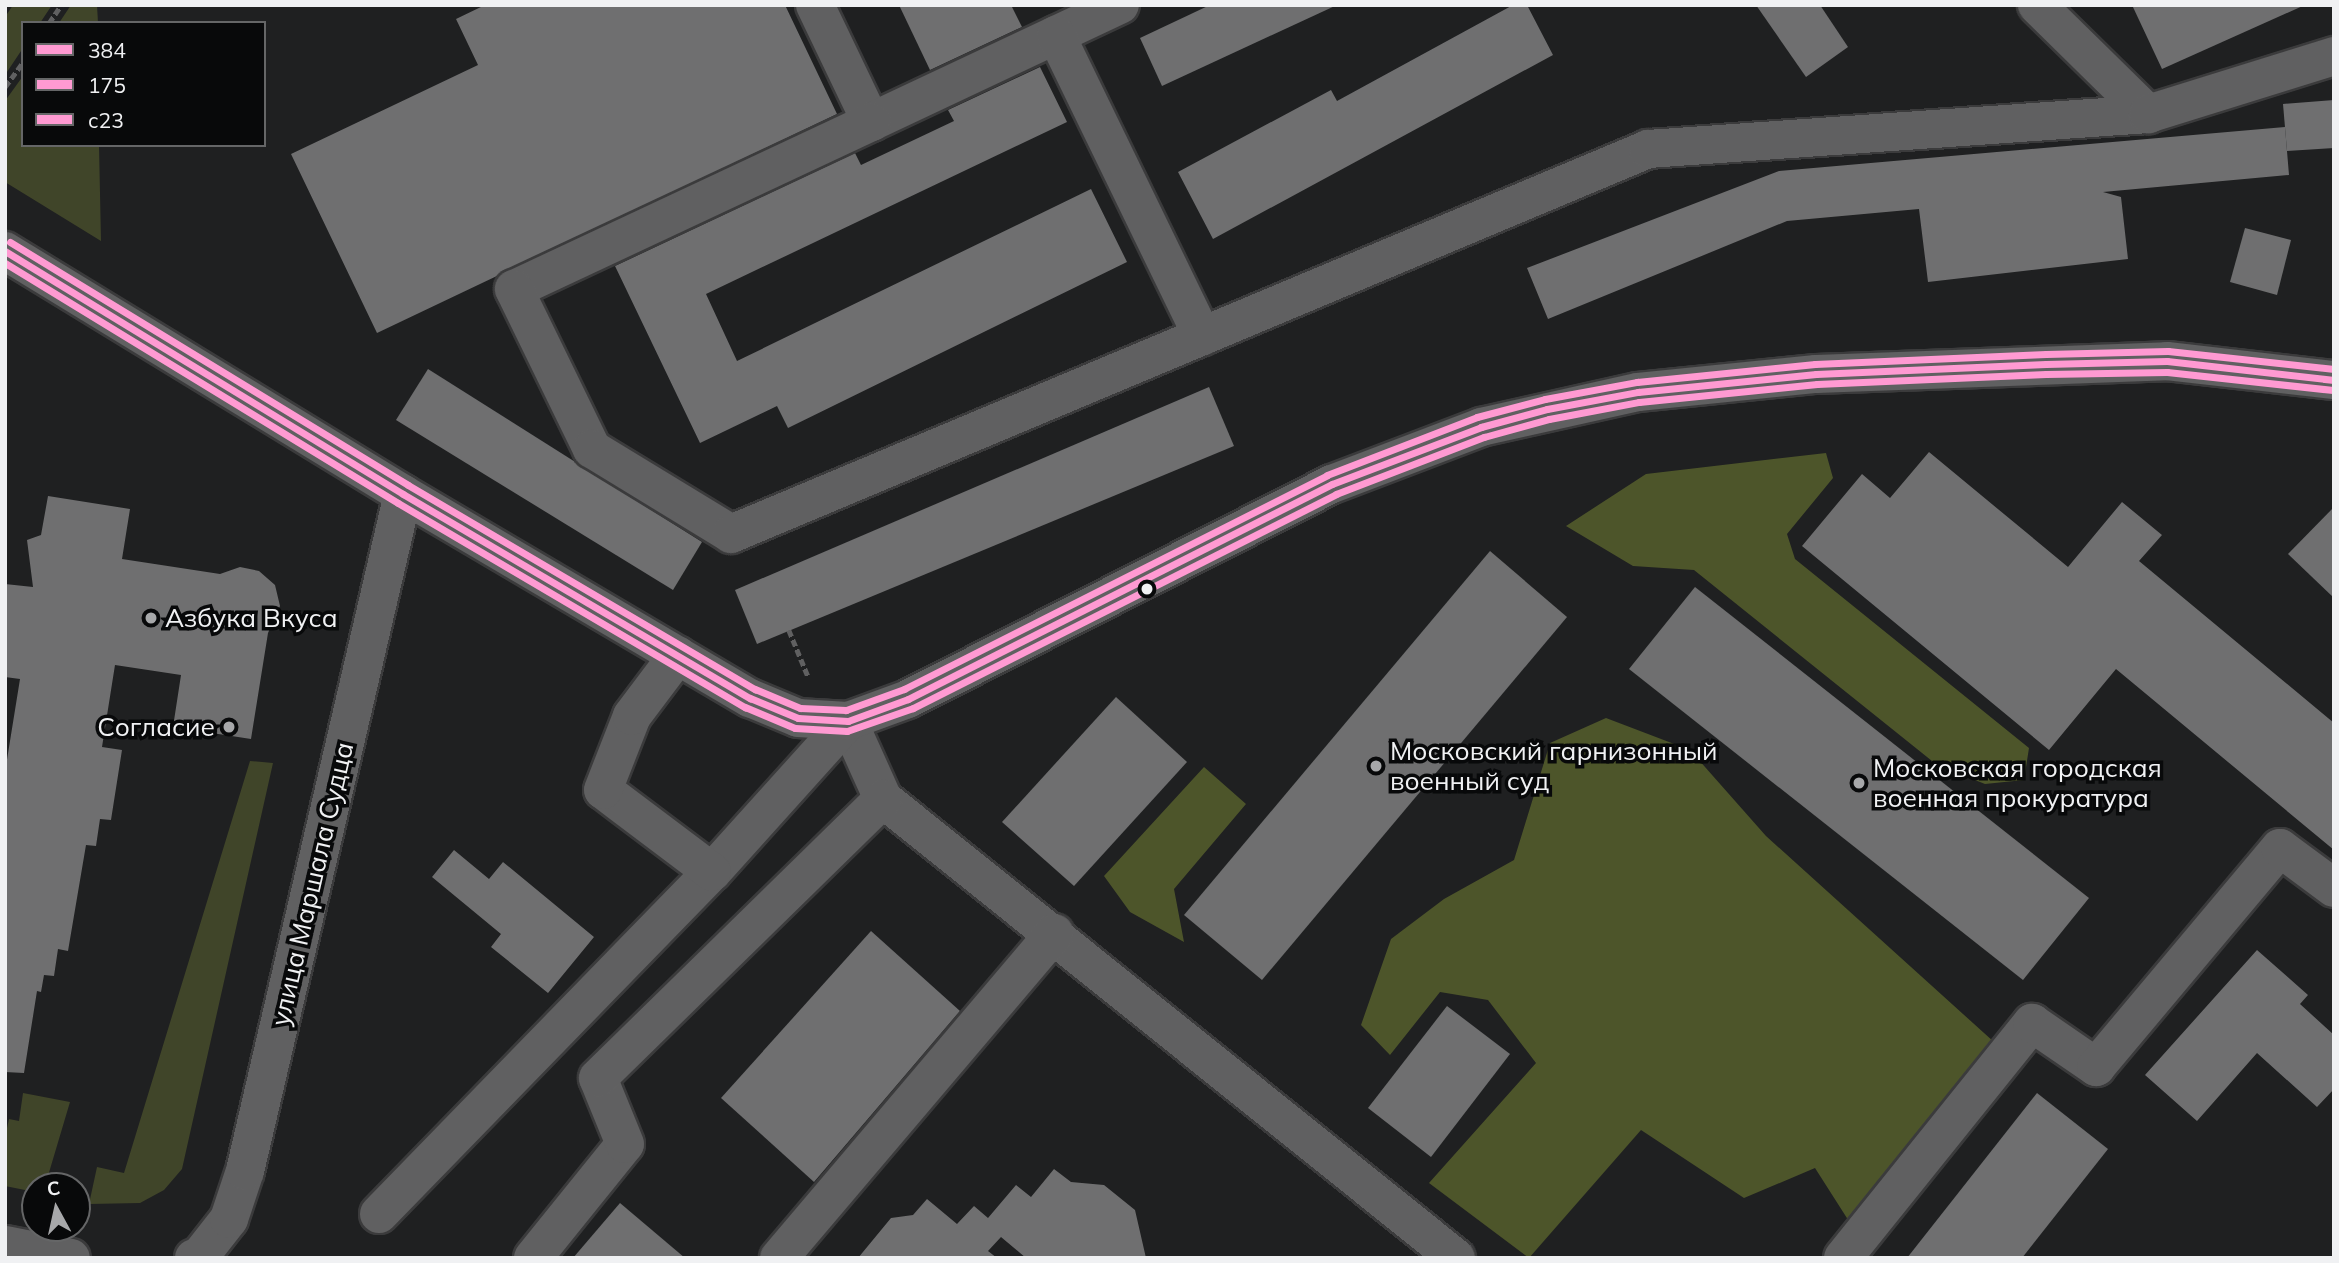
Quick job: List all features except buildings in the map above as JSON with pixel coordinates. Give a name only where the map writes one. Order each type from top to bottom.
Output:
[{"type":"street","points":[[815,5],[871,122]]},
{"type":"street","points":[[1120,5],[514,289],[592,449],[731,534],[1648,149],[2148,114],[2334,56]]},
{"type":"street","points":[[2037,5],[2148,114]]},
{"type":"street","points":[[1056,36],[1202,336]]},
{"type":"street","points":[[5,251],[403,494],[750,698],[798,718],[848,721],[908,699],[1332,484],[1481,427],[1547,409],[1637,392],[1741,381],[2046,364],[2167,361],[2334,380]]},
{"type":"street","name":"улица Маршала Судца","points":[[198,1257],[229,1219],[245,1171],[403,494]]},
{"type":"street","points":[[678,656],[632,716],[603,790],[712,872]]},
{"type":"street","points":[[848,721],[883,799],[1055,933],[1456,1258]]},
{"type":"street","points":[[379,1214],[712,872],[848,721]]},
{"type":"street","points":[[533,1258],[625,1144],[598,1078],[883,799]]},
{"type":"street","points":[[1843,1258],[2032,1023],[2096,1067],[2280,848],[2334,888]]},
{"type":"street","points":[[779,1258],[1055,933]]},
{"type":"street","points":[[5,1245],[71,1258]]},
{"type":"path","points":[[50,21],[61,5]]},
{"type":"path","points":[[5,87],[21,65]]},
{"type":"path","points":[[789,630],[808,676]]},
{"type":"green space","points":[[13,5],[52,5],[41,21],[21,21],[21,51],[5,75],[5,17]]},
{"type":"green space","points":[[71,5],[97,5],[98,21],[60,21]]},
{"type":"green space","points":[[21,79],[21,147],[99,147],[101,241],[5,182],[5,101]]},
{"type":"green space","points":[[1826,453],[1833,478],[1787,534],[1795,559],[2029,748],[2024,780],[1985,784],[1937,765],[1694,570],[1633,566],[1566,526],[1646,474]]},
{"type":"green space","points":[[1606,718],[1690,750],[1766,836],[1994,1042],[1852,1226],[1815,1168],[1744,1198],[1641,1130],[1529,1258],[1429,1183],[1536,1063],[1488,1000],[1440,992],[1390,1055],[1361,1025],[1391,939],[1444,899],[1514,860],[1550,743]]},
{"type":"green space","points":[[250,761],[273,763],[182,1169],[164,1190],[140,1203],[91,1204],[97,1167],[124,1173]]},
{"type":"green space","points":[[1204,767],[1246,804],[1174,889],[1184,942],[1130,912],[1104,876]]},
{"type":"green space","points":[[23,1093],[70,1102],[49,1172],[21,1172],[21,1189],[5,1186],[5,1137],[9,1119],[19,1121]]},
{"type":"transit line","name":"с23","points":[[10,242],[408,485],[755,689],[800,708],[846,710],[904,689],[1327,475],[1477,417],[1545,399],[1637,382],[1815,364],[2046,354],[2168,351],[2334,369]]},
{"type":"transit line","name":"384","points":[[5,251],[403,494],[750,698],[798,718],[848,721],[908,699],[1332,484],[1481,427],[1547,409],[1638,392],[1816,374],[2046,364],[2167,361],[2334,380]]},
{"type":"transit line","name":"175","points":[[5,263],[398,503],[745,707],[795,728],[847,731],[913,708],[1336,494],[1484,437],[1549,419],[1639,402],[1817,384],[2046,374],[2167,372],[2333,390]]},
{"type":"place","name":"Азбука Вкуса","points":[[151,618]]},
{"type":"place","name":"Согласие","points":[[229,727]]},
{"type":"place","name":"Московский гарнизонный военный суд","points":[[1376,766]]},
{"type":"place","name":"Московская городская военная прокуратура","points":[[1859,783]]}]
